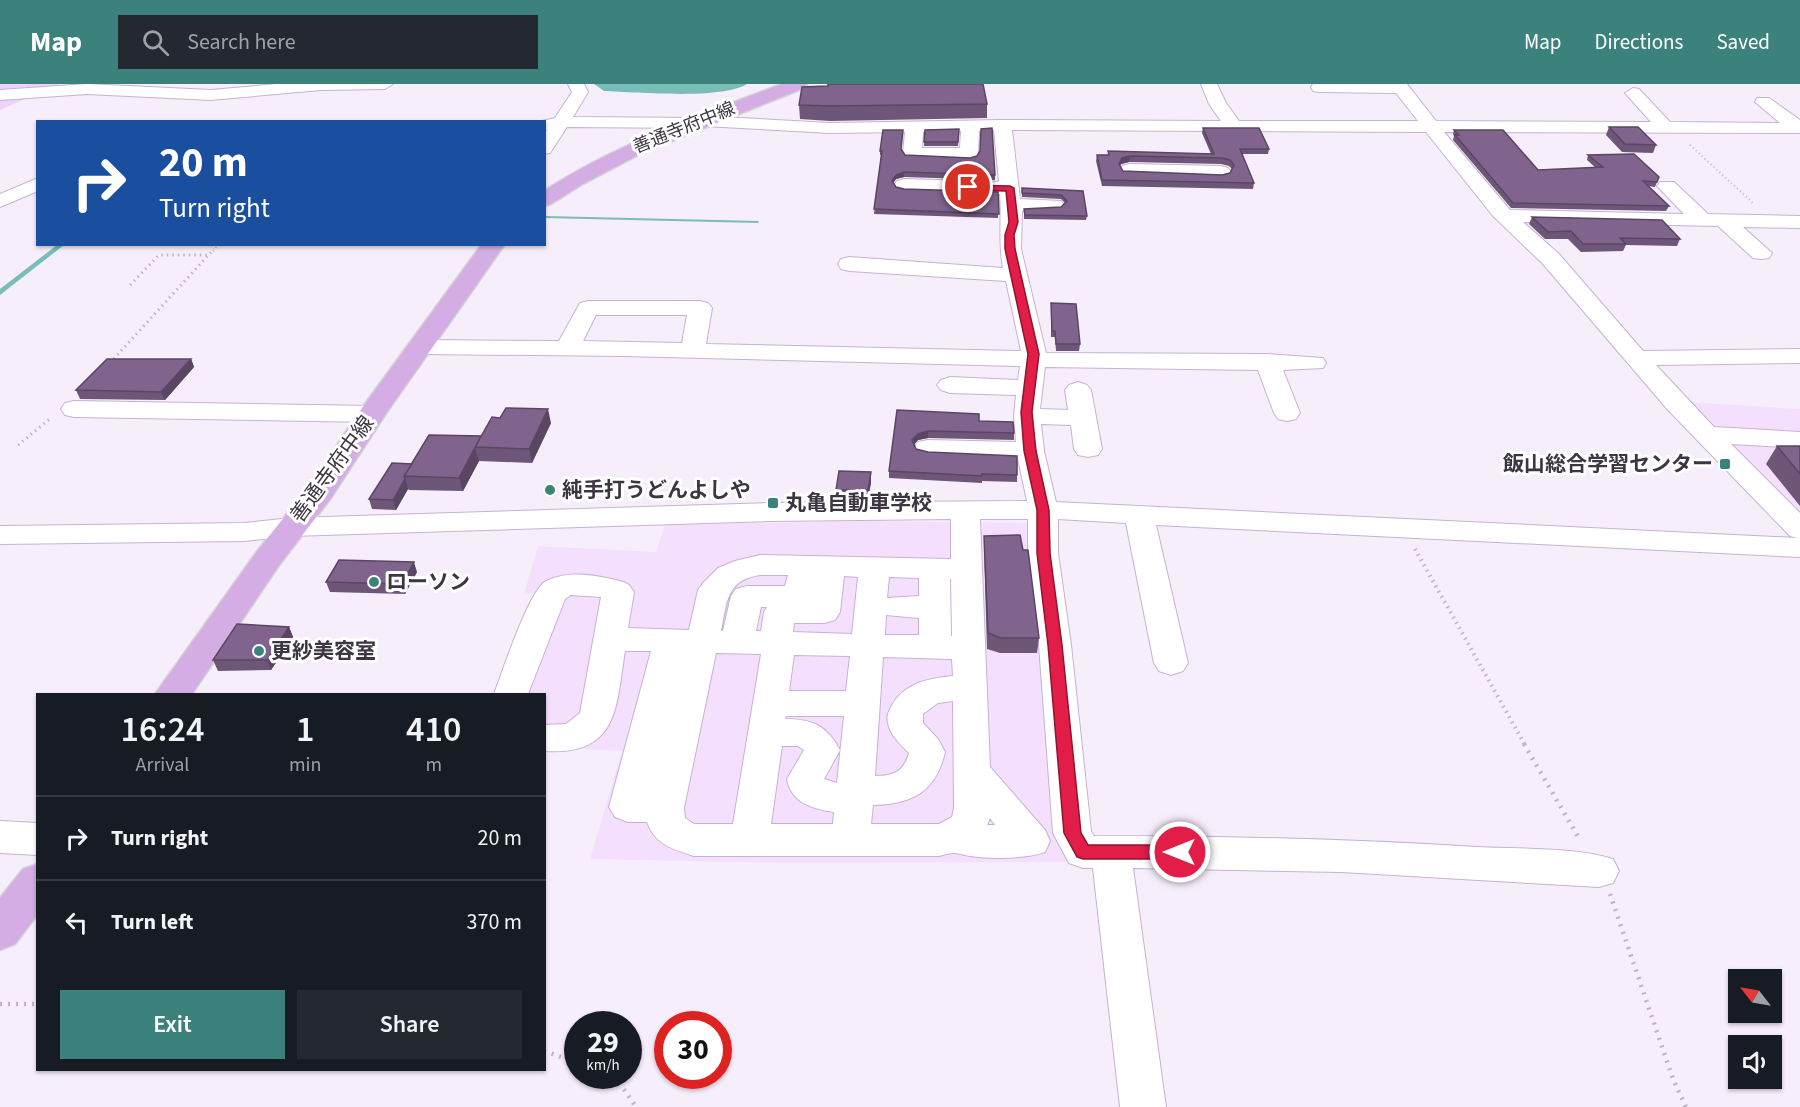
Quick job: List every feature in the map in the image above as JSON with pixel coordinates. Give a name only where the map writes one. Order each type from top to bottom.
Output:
[{"type":"main road","name":"善通寺府中線","points":[[546,199],[613,158],[798,84]]},
{"type":"main road","name":"善通寺府中線","points":[[173,693],[291,527],[320,492],[372,414],[493,246]]},
{"type":"main road","points":[[0,932],[36,884]]},
{"type":"street","points":[[0,95],[87,89],[212,95],[321,85],[385,84]]},
{"type":"street","points":[[546,143],[553,124],[580,92],[576,84]]},
{"type":"street","points":[[1209,84],[1218,104],[1234,126]]},
{"type":"street","points":[[1318,87],[1400,86],[1464,170],[1504,216],[1551,259],[1706,435],[1800,530]]},
{"type":"street","points":[[1633,93],[1668,128]]},
{"type":"street","points":[[1763,102],[1799,128]]},
{"type":"street","points":[[553,124],[700,122],[830,128],[986,125],[1799,128]]},
{"type":"street","points":[[914,127],[912,153],[969,154],[986,125]]},
{"type":"street","points":[[986,125],[1011,196],[1013,222],[1010,249],[1016,275],[1031,381],[1030,451],[1043,510],[1043,553],[1055,645],[1072,833],[1083,852],[1227,852],[1401,858],[1599,871]]},
{"type":"street","points":[[1180,126],[1155,133],[1129,147],[1129,173],[1221,172]]},
{"type":"street","points":[[0,201],[36,185]]},
{"type":"street","points":[[904,185],[1011,196],[1054,205]]},
{"type":"street","points":[[1667,186],[1761,254]]},
{"type":"street","points":[[0,207],[36,207]]},
{"type":"street","points":[[1504,216],[1708,215],[1774,222],[1800,222]]},
{"type":"street","points":[[849,264],[1016,275]]},
{"type":"street","points":[[567,348],[588,308],[700,308],[693,351]]},
{"type":"street","points":[[420,346],[693,351],[1031,381],[1083,418]]},
{"type":"street","points":[[1637,358],[1800,356]]},
{"type":"street","points":[[1267,361],[1287,413]]},
{"type":"street","points":[[950,385],[1031,381],[1267,361],[1314,363]]},
{"type":"street","points":[[1078,390],[1088,449]]},
{"type":"street","points":[[74,410],[372,414]]},
{"type":"street","points":[[1706,435],[1800,440]]},
{"type":"street","points":[[928,448],[1030,451]]},
{"type":"street","points":[[0,535],[244,532],[291,527],[769,512],[1043,510],[1800,548]]},
{"type":"street","points":[[817,566],[799,597],[747,596],[703,641],[665,808],[666,824],[676,835],[693,840],[939,840],[959,834],[970,823],[973,808],[970,688],[934,607],[950,568],[965,512]]},
{"type":"street","points":[[1139,514],[1171,663]]},
{"type":"street","points":[[817,566],[950,568]]},
{"type":"street","points":[[750,840],[768,718],[780,612],[824,612],[817,566]]},
{"type":"street","points":[[851,840],[874,567]]},
{"type":"street","points":[[950,568],[952,648]]},
{"type":"street","points":[[512,693],[548,598],[555,589],[564,586],[599,586],[618,592],[612,639],[597,716],[588,729],[573,737],[546,738]]},
{"type":"street","points":[[894,607],[934,607]]},
{"type":"street","points":[[612,639],[952,648]]},
{"type":"street","points":[[768,718],[797,733],[812,736],[819,742],[822,750],[819,759],[808,771],[805,781],[809,789],[824,796],[893,789],[908,784],[920,775],[926,764],[927,752],[905,724],[905,714],[910,704],[922,695],[939,689],[970,688]]},
{"type":"street","points":[[768,718],[862,704]]},
{"type":"street","points":[[959,834],[970,840],[1031,841],[972,771]]},
{"type":"street","points":[[0,837],[36,838]]},
{"type":"street","points":[[1110,852],[1118,896],[1143,1107]]},
{"type":"path","points":[[1668,128],[1774,222]]},
{"type":"path","points":[[104,368],[218,246]]},
{"type":"path","points":[[130,285],[159,255],[211,255]]},
{"type":"path","points":[[18,445],[63,409],[74,410]]},
{"type":"path","points":[[1403,527],[1503,708],[1608,886],[1673,1079],[1686,1107]]},
{"type":"path","points":[[0,1004],[36,1004]]},
{"type":"path","points":[[546,1052],[564,1058]]},
{"type":"path","points":[[624,1089],[636,1107]]},
{"type":"shaded area","points":[[0,84],[59,84],[0,110]]},
{"type":"shaded area","points":[[594,84],[747,84],[718,92],[678,94],[604,91]]},
{"type":"shaded area","points":[[546,216],[759,221],[758,223],[546,218]]},
{"type":"shaded area","points":[[56,246],[63,246],[0,295],[0,289]]},
{"type":"shaded area","points":[[1685,402],[1800,409],[1800,517]]},
{"type":"shaded area","name":"丸亀自動車学校","points":[[868,521],[1034,523],[1071,862],[784,863],[590,859],[622,751],[546,747],[546,693],[497,693],[538,595],[524,594],[538,546],[656,552],[665,525]]},
{"type":"building","points":[[828,84],[983,84],[987,104],[799,105],[802,87],[828,86]]},
{"type":"building","points":[[1609,127],[1638,127],[1656,145],[1625,144]]},
{"type":"building","points":[[992,128],[995,175],[904,172],[896,175],[892,181],[896,187],[904,189],[998,192],[999,214],[874,209],[883,130],[903,130],[901,149],[905,155],[970,158],[977,156],[980,151],[981,129]]},
{"type":"building","points":[[1203,128],[1259,128],[1269,149],[1240,149],[1254,183],[1102,180],[1097,155],[1109,155],[1108,151],[1214,154]],"holes":[[[1130,156],[1230,160],[1234,165],[1230,173],[1222,175],[1123,171],[1119,164],[1122,158]]]},
{"type":"building","points":[[959,129],[958,142],[924,142],[925,130]]},
{"type":"building","points":[[1454,130],[1503,130],[1538,170],[1603,167],[1588,155],[1634,154],[1659,177],[1657,182],[1643,181],[1669,206],[1513,203],[1455,135],[1459,135]]},
{"type":"building","points":[[1022,188],[1083,191],[1087,216],[1025,215],[1024,209],[1061,207],[1067,201],[1061,195],[1022,193]]},
{"type":"building","points":[[1532,217],[1662,220],[1680,239],[1620,238],[1626,244],[1583,244],[1571,231],[1548,232]]},
{"type":"building","points":[[1051,303],[1076,304],[1080,344],[1056,344],[1055,331],[1052,331]]},
{"type":"building","points":[[107,359],[191,359],[161,392],[76,390]]},
{"type":"building","points":[[506,408],[548,409],[529,449],[475,447],[492,417],[500,418]]},
{"type":"building","points":[[897,410],[979,414],[979,421],[1013,422],[1014,433],[928,431],[918,434],[912,440],[916,449],[928,452],[1017,456],[1017,475],[982,474],[982,476],[889,471]]},
{"type":"building","points":[[429,435],[481,436],[459,478],[404,476]]},
{"type":"building","points":[[1777,446],[1800,446],[1800,474]]},
{"type":"building","points":[[392,463],[412,464],[393,500],[369,499]]},
{"type":"building","points":[[839,471],[871,472],[868,490],[836,490]]},
{"type":"building","points":[[1020,535],[1023,550],[1028,550],[1039,638],[1001,638],[988,633],[984,536]]},
{"type":"building","points":[[339,560],[414,562],[402,584],[326,582]]},
{"type":"building","points":[[237,624],[289,627],[267,660],[213,660]]},
{"type":"place","name":"飯山総合学習センター","points":[[1725,464]]},
{"type":"place","name":"純手打うどんよしや","points":[[550,490]]},
{"type":"place","name":"丸亀自動車学校","points":[[773,503]]},
{"type":"place","name":"ローソン","points":[[374,582]]},
{"type":"place","name":"更紗美容室","points":[[259,651]]},
{"type":"route","points":[[968,187],[1010,188],[1013,222],[1010,249],[1034,354],[1027,412],[1030,459],[1043,510],[1043,553],[1055,645],[1072,833],[1083,852],[1180,852]]}]
